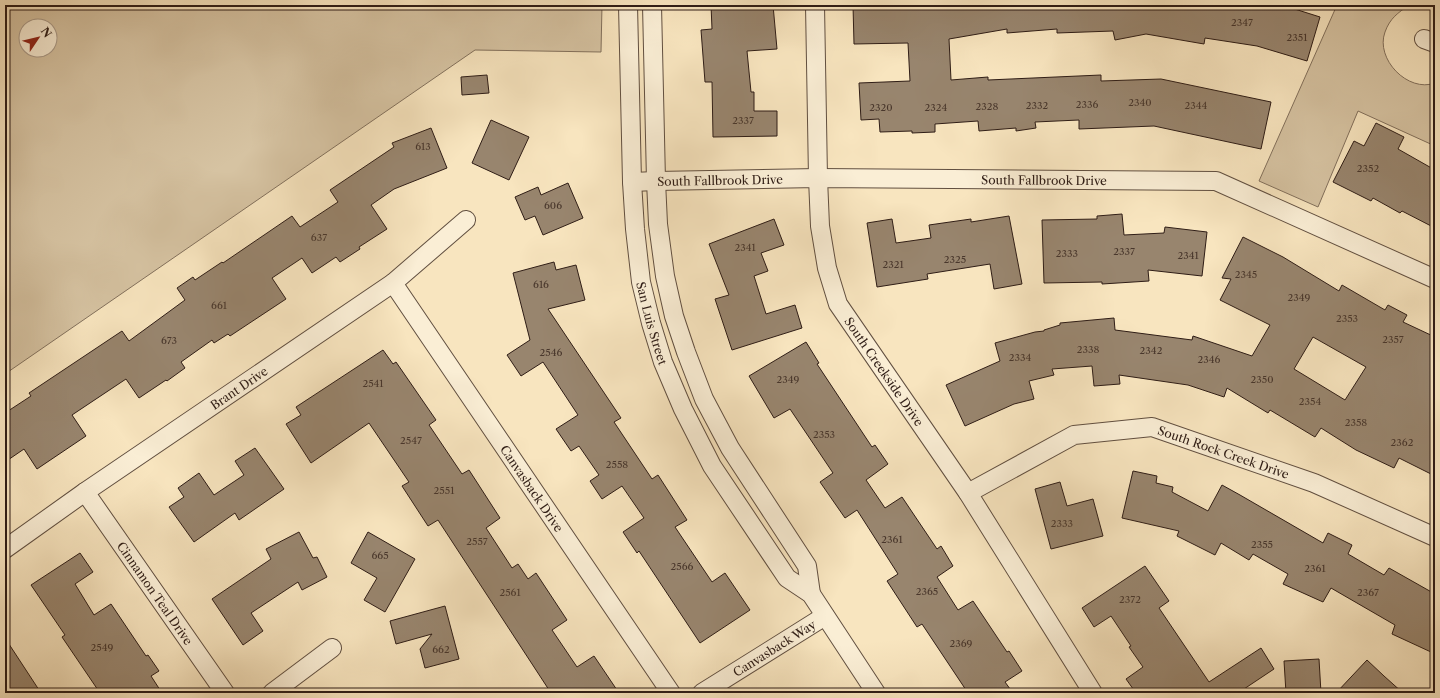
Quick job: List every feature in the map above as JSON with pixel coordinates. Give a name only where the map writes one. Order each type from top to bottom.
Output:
[{"type":"street","name":"San Luis Street","points":[[628,5],[632,182],[635,229],[641,282],[661,355],[683,409],[712,466],[787,578],[811,594],[876,693]]},
{"type":"street","name":"San Luis Street","points":[[652,5],[658,224],[665,276],[674,316],[704,399],[730,448],[807,566],[811,594]]},
{"type":"street","name":"South Creekside Drive","points":[[815,5],[820,226],[827,268],[838,304],[968,494],[1093,693]]},
{"type":"street","name":"South Fallbrook Drive","points":[[632,182],[818,178],[1216,181],[1435,279]]},
{"type":"street","name":"Brant Drive","points":[[5,549],[85,492],[393,283],[466,220]]},
{"type":"street","name":"Canvasback Drive","points":[[393,283],[671,693]]},
{"type":"street","name":"South Rock Creek Drive","points":[[968,494],[1074,435],[1152,427],[1314,483],[1435,537]]},
{"type":"street","name":"Cinnamon Teal Drive","points":[[85,492],[226,693]]},
{"type":"street","name":"Canvasback Way","points":[[702,693],[825,616]]},
{"type":"street","points":[[272,693],[332,648]]},
{"type":"shaded area","points":[[5,5],[602,5],[601,52],[475,50],[5,374]]},
{"type":"shaded area","points":[[1337,5],[1409,5],[1395,16],[1387,27],[1383,42],[1385,53],[1389,63],[1405,78],[1414,83],[1425,85],[1435,83],[1435,146],[1358,111],[1318,207],[1259,181]]},
{"type":"building","points":[[711,5],[773,5],[777,49],[747,51],[751,92],[754,92],[754,111],[777,111],[777,136],[713,137],[712,82],[705,82],[701,30],[712,29]]},
{"type":"building","points":[[853,5],[1282,5],[1320,17],[1307,61],[1257,46],[1205,38],[1204,44],[1146,34],[1115,40],[1113,31],[1057,33],[1057,29],[1007,33],[1007,29],[949,39],[951,80],[988,77],[988,80],[1101,75],[1101,81],[1161,79],[1271,102],[1261,149],[1154,126],[1079,129],[1079,120],[1035,122],[1036,128],[1016,131],[1016,128],[979,131],[978,121],[935,124],[935,132],[880,132],[879,119],[861,120],[859,83],[910,81],[908,43],[854,44]]},
{"type":"building","points":[[487,75],[489,93],[462,95],[461,77]]},
{"type":"building","points":[[491,120],[529,137],[509,180],[472,163]]},
{"type":"building","points":[[1376,123],[1404,137],[1398,149],[1435,170],[1435,228],[1402,211],[1400,213],[1373,198],[1371,201],[1333,182],[1354,141],[1364,146]]},
{"type":"building","points":[[431,128],[447,168],[394,189],[371,205],[387,229],[359,247],[360,249],[340,262],[336,257],[312,273],[302,258],[272,278],[286,299],[230,336],[228,334],[214,343],[212,340],[181,362],[185,368],[139,398],[126,379],[72,415],[86,436],[37,469],[24,449],[5,462],[5,413],[31,396],[29,393],[122,331],[129,341],[185,300],[177,288],[193,277],[195,280],[222,262],[223,263],[292,216],[300,227],[338,202],[330,190],[394,147],[392,143]]},
{"type":"building","points":[[568,183],[583,218],[543,235],[535,216],[525,220],[515,197],[538,187],[541,195]]},
{"type":"building","points":[[1122,214],[1124,235],[1164,233],[1165,227],[1207,232],[1202,276],[1148,270],[1149,281],[1102,284],[1102,282],[1044,283],[1042,220],[1097,219],[1097,216]]},
{"type":"building","points":[[1009,216],[1022,284],[994,289],[990,264],[927,274],[928,279],[877,287],[867,223],[892,219],[896,243],[931,238],[929,225],[971,219],[971,222]]},
{"type":"building","points":[[774,219],[784,245],[761,253],[768,271],[754,276],[766,314],[795,305],[802,328],[732,350],[715,299],[729,295],[709,244]]},
{"type":"building","points":[[1243,237],[1283,257],[1339,291],[1342,285],[1385,310],[1388,305],[1407,315],[1403,322],[1435,337],[1435,476],[1399,458],[1394,468],[1356,450],[1321,428],[1315,437],[1270,410],[1268,413],[1227,388],[1224,397],[1188,385],[1119,375],[1120,384],[1094,386],[1092,366],[1052,369],[1054,375],[1029,381],[1034,399],[1014,404],[965,426],[946,385],[1000,361],[995,343],[1044,331],[1060,325],[1060,323],[1114,318],[1115,330],[1192,340],[1193,336],[1252,356],[1270,325],[1220,300],[1231,279],[1222,278]],"holes":[[[1313,337],[1366,367],[1345,400],[1294,369]]]},
{"type":"building","points":[[554,262],[556,270],[576,265],[585,300],[548,309],[621,418],[614,422],[652,479],[658,475],[687,520],[675,527],[712,582],[725,573],[750,610],[700,643],[639,551],[637,553],[623,532],[644,518],[622,486],[602,499],[590,481],[599,475],[579,446],[571,451],[556,429],[578,415],[543,362],[521,376],[507,355],[530,340],[513,273]]},
{"type":"building","points":[[806,342],[819,363],[817,364],[872,447],[875,445],[888,464],[866,480],[885,508],[902,497],[937,549],[941,546],[953,566],[937,577],[958,610],[973,601],[1007,652],[1009,651],[1022,671],[1005,682],[1013,693],[968,693],[922,624],[917,627],[887,581],[898,574],[857,510],[845,518],[820,482],[833,473],[790,409],[774,418],[749,376]]},
{"type":"building","points":[[383,350],[393,364],[396,362],[436,420],[429,425],[462,474],[469,470],[500,518],[486,528],[512,568],[518,564],[528,579],[536,573],[567,620],[552,630],[577,667],[594,656],[619,693],[551,693],[438,520],[428,526],[402,486],[409,482],[369,423],[311,463],[286,424],[301,415],[296,407]]},
{"type":"building","points":[[255,448],[284,489],[239,520],[235,513],[194,542],[169,507],[184,497],[178,488],[199,473],[214,495],[244,475],[235,461]]},
{"type":"building","points":[[1133,471],[1157,476],[1156,483],[1173,487],[1172,492],[1208,511],[1222,485],[1323,543],[1328,533],[1352,545],[1348,554],[1384,575],[1389,568],[1435,594],[1435,642],[1431,652],[1392,634],[1395,625],[1331,588],[1323,602],[1283,584],[1288,574],[1253,554],[1249,560],[1221,543],[1215,555],[1177,536],[1179,531],[1122,518]]},
{"type":"building","points":[[1060,482],[1067,506],[1093,499],[1103,536],[1051,549],[1035,489]]},
{"type":"building","points":[[299,532],[313,558],[317,557],[327,577],[302,590],[298,582],[251,613],[263,631],[243,645],[212,599],[271,559],[266,549]]},
{"type":"building","points":[[368,532],[415,559],[385,612],[364,600],[377,578],[351,563]]},
{"type":"building","points":[[80,553],[93,572],[75,584],[94,615],[111,604],[146,656],[148,655],[159,671],[151,676],[162,693],[100,693],[62,637],[65,635],[31,585]]},
{"type":"building","points":[[1145,566],[1169,601],[1159,608],[1209,682],[1261,648],[1274,669],[1238,693],[1136,693],[1126,679],[1143,667],[1129,647],[1131,646],[1111,616],[1094,627],[1082,608]]},
{"type":"building","points":[[445,606],[459,659],[425,668],[420,649],[432,634],[396,644],[390,621]]},
{"type":"building","points":[[5,638],[41,693],[5,693]]},
{"type":"building","points":[[1319,659],[1321,693],[1286,693],[1284,661]]},
{"type":"building","points":[[1367,660],[1384,676],[1403,693],[1336,693]]}]
